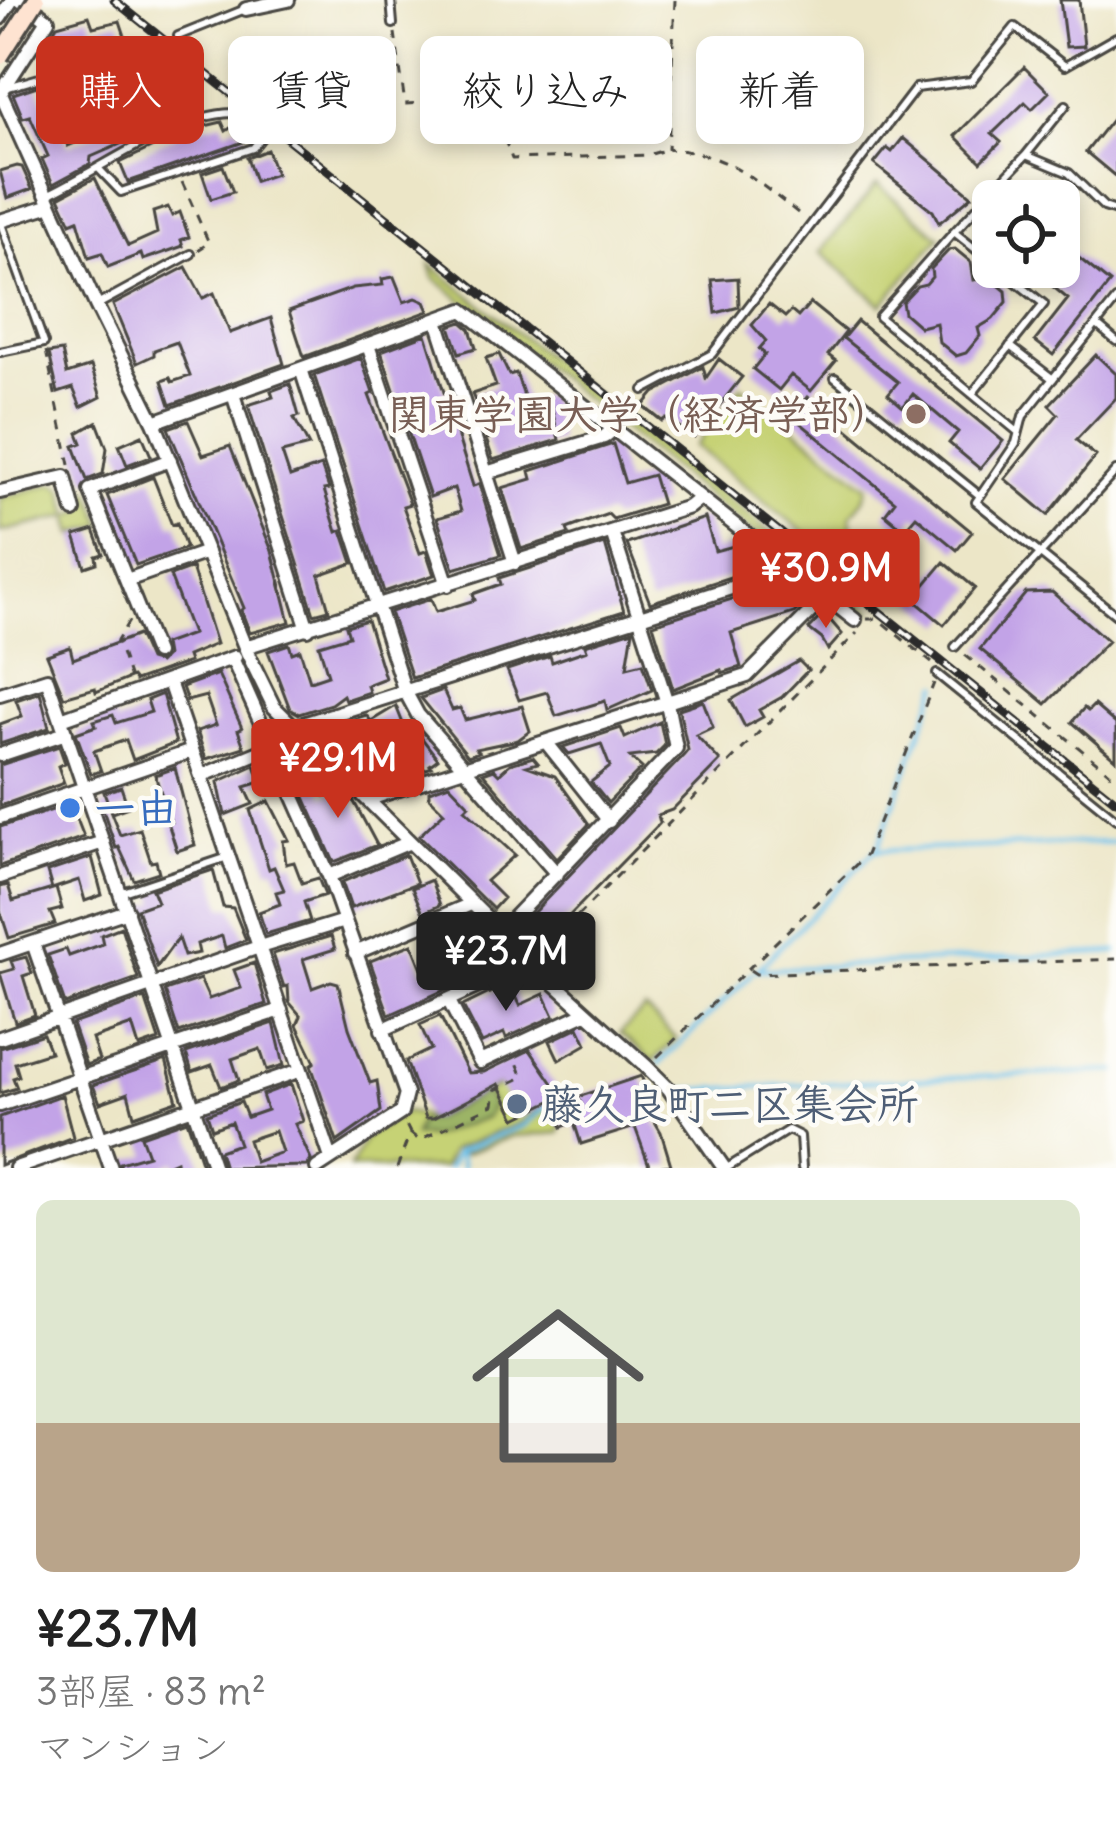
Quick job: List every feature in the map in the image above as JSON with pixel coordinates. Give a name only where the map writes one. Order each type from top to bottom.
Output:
[{"type":"main road","points":[[0,56],[36,0]]},
{"type":"street","points":[[0,18],[16,0],[48,20],[1,92],[154,422],[274,707],[471,904],[669,1089],[726,1168]]},
{"type":"street","points":[[246,9],[288,0]]},
{"type":"street","points":[[0,221],[50,200]]},
{"type":"street","points":[[154,422],[463,310],[855,620]]},
{"type":"street","points":[[437,320],[515,563]]},
{"type":"street","points":[[368,345],[448,584]]},
{"type":"street","points":[[301,369],[405,692],[418,715],[557,874]]},
{"type":"street","points":[[233,394],[308,629]]},
{"type":"street","points":[[486,473],[614,430]]},
{"type":"street","points":[[71,494],[170,460]]},
{"type":"street","points":[[0,492],[64,477],[74,511]]},
{"type":"street","points":[[90,490],[157,652]]},
{"type":"street","points":[[0,755],[246,649],[689,507],[700,498]]},
{"type":"street","points":[[500,932],[676,748],[667,703],[612,532]]},
{"type":"street","points":[[127,580],[207,552]]},
{"type":"street","points":[[201,776],[264,751],[284,730],[775,574],[786,566]]},
{"type":"street","points":[[369,799],[747,676],[825,597]]},
{"type":"street","points":[[232,658],[328,876],[405,1088],[401,1113],[317,1168]]},
{"type":"street","points":[[0,694],[47,679],[213,1168]]},
{"type":"street","points":[[169,682],[332,1159]]},
{"type":"street","points":[[546,742],[609,821]]},
{"type":"street","points":[[0,817],[192,751]]},
{"type":"street","points":[[0,878],[103,842]]},
{"type":"street","points":[[328,876],[410,842]]},
{"type":"street","points":[[355,953],[471,904]]},
{"type":"street","points":[[0,954],[127,911]]},
{"type":"street","points":[[0,1038],[344,921]]},
{"type":"street","points":[[33,943],[111,1168]]},
{"type":"street","points":[[382,1030],[531,962]]},
{"type":"street","points":[[449,1001],[480,1062],[585,1012]]},
{"type":"street","points":[[0,1105],[281,1010]]},
{"type":"street","points":[[16,1168],[301,1070]]},
{"type":"lane","points":[[392,0],[393,25]]},
{"type":"lane","points":[[178,36],[246,9]]},
{"type":"lane","points":[[644,390],[712,354],[916,88],[971,81],[1015,27],[1065,67],[1116,37]]},
{"type":"lane","points":[[1,92],[36,81]]},
{"type":"lane","points":[[1018,432],[879,317],[1066,105]]},
{"type":"lane","points":[[50,200],[99,169],[105,160],[224,113],[232,113],[260,138],[253,148],[121,192],[99,169]]},
{"type":"lane","points":[[1027,154],[1069,173],[1104,206],[1116,211]]},
{"type":"lane","points":[[0,221],[44,343],[0,352]]},
{"type":"lane","points":[[953,232],[972,247]]},
{"type":"lane","points":[[96,305],[191,254]]},
{"type":"lane","points":[[972,394],[1044,304],[1024,288]]},
{"type":"lane","points":[[1115,303],[1023,416],[1016,443],[976,502],[1116,615]]},
{"type":"lane","points":[[1096,325],[1116,341]]},
{"type":"lane","points":[[1010,346],[1053,379]]},
{"type":"lane","points":[[835,378],[979,495]]},
{"type":"lane","points":[[955,646],[1116,471]]},
{"type":"lane","points":[[937,674],[1116,819]]},
{"type":"lane","points":[[120,893],[228,856]]},
{"type":"lane","points":[[726,1168],[788,1130],[800,1136],[802,1168]]},
{"type":"path","points":[[668,149],[675,0]]},
{"type":"path","points":[[393,25],[405,104],[490,100],[512,159],[702,151],[736,166],[813,224]]},
{"type":"path","points":[[178,174],[209,243],[191,254]]},
{"type":"path","points":[[44,343],[71,464],[64,477]]},
{"type":"path","points":[[131,681],[117,641],[139,609]]},
{"type":"path","points":[[531,962],[860,630],[855,620],[878,619],[934,664],[937,674],[873,845],[647,1067]]},
{"type":"path","points":[[955,646],[1116,778]]},
{"type":"path","points":[[749,969],[756,974],[1116,959]]},
{"type":"path","points":[[401,1113],[418,1140],[493,1105],[495,1090],[523,1077],[510,1048]]},
{"type":"path","points":[[397,1168],[410,1133]]},
{"type":"green space","points":[[877,184],[940,237],[882,305],[820,252]]},
{"type":"green space","points":[[430,264],[872,613],[859,617],[434,278]]},
{"type":"green space","points":[[741,386],[868,486],[851,515],[852,526],[828,551],[695,446]]},
{"type":"green space","points":[[54,483],[63,488],[70,516],[82,511],[75,495],[90,490],[104,525],[74,534],[69,516],[0,532],[0,498]]},
{"type":"green space","points":[[645,1009],[676,1039],[653,1061],[620,1033]]},
{"type":"green space","points":[[514,1051],[539,1108],[522,1122],[452,1150],[443,1168],[350,1168],[366,1136],[406,1112],[433,1118],[521,1075]]},
{"type":"green space","points":[[486,1092],[493,1105],[487,1117],[430,1137],[414,1135],[419,1121],[435,1118]]},
{"type":"green space","points":[[553,1103],[559,1133],[513,1136],[463,1154],[460,1151],[524,1127]]},
{"type":"building","points":[[1060,0],[1079,0],[1084,46],[1066,47]]},
{"type":"building","points":[[89,16],[93,27],[120,21],[125,36],[54,36],[57,25]]},
{"type":"building","points":[[1024,67],[1049,92],[1032,109],[1025,102],[992,134],[1001,142],[981,162],[955,136]]},
{"type":"building","points":[[36,86],[36,129],[30,116],[23,118],[13,94]]},
{"type":"building","points":[[1116,114],[1116,177],[1086,152]]},
{"type":"building","points":[[222,122],[228,130],[228,144],[237,144],[128,182],[120,163],[159,144],[204,144],[204,126]]},
{"type":"building","points":[[903,138],[972,196],[939,223],[933,211],[874,164],[887,148],[892,152]]},
{"type":"building","points":[[43,144],[121,144],[91,157],[90,164],[53,184],[42,159],[48,156]]},
{"type":"building","points":[[267,150],[276,174],[255,181],[247,158]]},
{"type":"building","points":[[223,166],[233,192],[211,199],[202,173]]},
{"type":"building","points":[[22,167],[32,189],[7,198],[0,171]]},
{"type":"building","points":[[95,178],[128,246],[157,233],[153,212],[168,207],[172,216],[180,212],[189,237],[181,240],[183,246],[143,260],[141,254],[108,267],[102,253],[89,257],[78,220],[71,223],[59,197]]},
{"type":"building","points":[[955,249],[971,262],[972,288],[1002,288],[1007,302],[978,328],[980,336],[966,353],[956,356],[939,342],[936,323],[920,327],[904,313],[902,302],[917,286],[926,284],[931,269]]},
{"type":"building","points":[[1080,259],[1110,283],[1053,355],[1035,341],[1068,299],[1055,288],[1080,288]]},
{"type":"building","points":[[186,267],[203,298],[214,293],[230,333],[271,318],[284,364],[170,405],[162,381],[190,376],[177,342],[154,350],[154,355],[137,363],[113,305]]},
{"type":"building","points":[[394,277],[404,302],[416,298],[429,311],[304,357],[289,311],[353,288],[383,285],[382,279]]},
{"type":"building","points":[[738,278],[739,307],[716,313],[712,280]]},
{"type":"building","points":[[810,303],[846,332],[828,355],[836,361],[811,391],[791,375],[779,390],[753,369],[765,354],[759,349],[766,341],[752,325],[769,304],[785,317],[791,311],[798,317]]},
{"type":"building","points":[[857,321],[1003,441],[980,469],[949,443],[958,432],[913,394],[903,407],[888,394],[898,382],[843,338]]},
{"type":"building","points":[[462,322],[470,329],[476,348],[459,353],[450,326]]},
{"type":"building","points":[[426,334],[473,486],[479,484],[501,555],[454,569],[437,518],[461,511],[454,488],[430,497],[381,351]]},
{"type":"building","points":[[62,351],[67,374],[91,366],[101,397],[81,407],[73,388],[58,393],[49,353]]},
{"type":"building","points":[[499,354],[509,375],[516,373],[526,402],[546,395],[550,400],[559,440],[493,460],[486,439],[491,438],[472,394],[496,386],[486,358]]},
{"type":"building","points":[[1096,355],[1116,374],[1116,398],[1076,440],[1096,456],[1048,515],[1005,479],[1058,414],[1049,405]]},
{"type":"building","points":[[361,358],[373,393],[369,395],[410,504],[403,506],[420,553],[426,551],[434,575],[384,592],[314,375]]},
{"type":"building","points":[[719,359],[742,377],[694,437],[643,406],[654,393],[703,367],[706,378]]},
{"type":"building","points":[[290,384],[299,416],[294,418],[309,446],[282,453],[290,477],[321,466],[337,532],[342,530],[353,563],[319,575],[329,610],[314,614],[248,405],[273,397],[271,391]]},
{"type":"building","points":[[808,397],[972,532],[957,550],[916,516],[904,530],[885,514],[895,501],[792,416]]},
{"type":"building","points":[[188,421],[203,455],[230,446],[272,551],[290,622],[250,633],[244,608],[168,428]]},
{"type":"building","points":[[97,422],[107,448],[103,474],[87,480],[74,446],[82,443],[78,433]]},
{"type":"building","points":[[142,435],[151,456],[127,465],[119,445]]},
{"type":"building","points":[[613,444],[625,483],[653,475],[662,504],[613,519],[608,514],[567,529],[569,534],[521,549],[502,488],[532,479],[530,471]]},
{"type":"building","points":[[153,477],[186,548],[136,565],[107,495]]},
{"type":"building","points":[[705,518],[715,551],[741,544],[752,570],[650,603],[627,544]]},
{"type":"building","points":[[94,530],[103,554],[96,556],[97,563],[85,567],[75,536]]},
{"type":"building","points":[[605,544],[624,611],[412,678],[390,612],[431,599],[436,612],[475,600],[473,594],[501,584],[499,578]]},
{"type":"building","points":[[944,562],[975,588],[944,625],[913,599]]},
{"type":"building","points":[[192,568],[216,644],[187,656],[189,662],[135,681],[132,677],[96,692],[95,688],[64,697],[47,655],[70,647],[73,659],[138,635],[149,660],[159,663],[166,656],[164,644],[192,634],[170,576]]},
{"type":"building","points":[[794,585],[803,604],[794,613],[731,633],[741,667],[673,689],[653,624],[773,586],[775,592]]},
{"type":"building","points":[[1052,592],[1108,641],[1046,704],[980,649],[1026,593]]},
{"type":"building","points":[[824,613],[842,634],[828,650],[809,629]]},
{"type":"building","points":[[367,620],[385,678],[367,685],[369,692],[345,700],[343,695],[299,714],[290,709],[268,651],[289,644],[292,653],[300,650],[310,681],[328,675],[319,645],[349,636],[346,626]]},
{"type":"building","points":[[633,630],[627,667],[643,663],[652,690],[607,710],[605,701],[556,716],[547,692],[519,700],[507,670],[550,656],[552,662],[587,650],[585,645]]},
{"type":"building","points":[[799,661],[808,670],[782,697],[759,710],[763,717],[745,727],[731,700]]},
{"type":"building","points":[[218,674],[242,728],[238,730],[244,747],[206,759],[197,731],[216,725],[206,696],[187,701],[182,687]]},
{"type":"building","points":[[443,690],[452,710],[460,708],[465,720],[522,706],[530,731],[518,740],[476,749],[479,752],[468,756],[421,698]]},
{"type":"building","points":[[40,692],[49,728],[0,744],[0,724],[22,716],[16,700]]},
{"type":"building","points":[[162,694],[176,743],[133,760],[126,740],[94,751],[101,771],[91,774],[76,733],[113,715],[116,723],[151,712],[147,700]]},
{"type":"building","points":[[703,701],[713,727],[696,735],[720,761],[672,810],[658,815],[660,823],[535,951],[515,932],[684,755],[688,750],[679,709]]},
{"type":"building","points":[[1094,705],[1116,724],[1116,760],[1072,722],[1084,708],[1088,711]]},
{"type":"building","points":[[396,706],[406,731],[414,728],[438,759],[421,771],[415,763],[394,778],[388,770],[371,786],[319,733],[334,725],[362,755],[351,720],[366,715],[371,721]]},
{"type":"building","points":[[660,722],[665,745],[656,754],[630,757],[642,768],[608,803],[591,782],[610,767],[601,744],[569,754],[563,747],[621,728],[625,738]]},
{"type":"building","points":[[59,746],[65,763],[58,766],[64,783],[0,806],[0,765]]},
{"type":"building","points":[[533,757],[538,763],[527,766],[555,776],[589,824],[557,858],[483,773],[494,769],[499,774],[510,764]]},
{"type":"building","points":[[255,765],[261,782],[245,787],[253,804],[225,815],[218,782]]},
{"type":"building","points":[[175,768],[195,845],[177,851],[155,775]]},
{"type":"building","points":[[317,778],[325,796],[343,790],[353,800],[377,845],[334,862],[300,786]]},
{"type":"building","points":[[449,784],[469,805],[465,809],[515,855],[486,881],[503,898],[493,909],[419,836],[444,812],[429,791]]},
{"type":"building","points":[[121,787],[128,807],[110,810],[120,835],[140,829],[159,872],[134,880],[116,848],[101,804],[110,808],[104,792]]},
{"type":"building","points":[[269,801],[289,840],[283,841],[286,864],[294,862],[302,883],[318,878],[325,895],[304,902],[310,921],[266,934],[259,912],[280,904],[276,892],[284,890],[274,867],[269,869],[250,810]]},
{"type":"building","points":[[71,804],[84,837],[0,866],[0,827]]},
{"type":"building","points":[[406,855],[417,883],[351,908],[342,882]]},
{"type":"building","points":[[92,857],[102,895],[85,901],[79,880],[52,889],[47,872]]},
{"type":"building","points":[[213,870],[223,907],[233,908],[246,940],[225,948],[222,936],[197,944],[199,953],[184,956],[178,938],[157,967],[137,909],[157,902],[152,890]]},
{"type":"building","points":[[431,880],[440,905],[423,913],[412,888]]},
{"type":"building","points":[[8,885],[13,901],[56,888],[62,909],[50,912],[55,924],[9,938],[0,910],[0,887]]},
{"type":"building","points":[[458,921],[462,929],[476,922],[488,943],[498,944],[508,961],[451,981],[453,986],[389,1015],[370,961],[412,944],[423,971],[444,962],[432,932]]},
{"type":"building","points":[[121,927],[138,978],[65,1004],[48,955],[66,949],[69,956],[103,944],[101,935]]},
{"type":"building","points":[[331,936],[335,949],[303,959],[312,988],[338,983],[370,1083],[377,1081],[381,1111],[337,1142],[311,1065],[315,1062],[297,1025],[301,1016],[289,1002],[288,986],[284,987],[273,954]]},
{"type":"building","points":[[26,957],[32,973],[23,976],[35,1015],[15,1022],[0,973],[14,969],[11,961]]},
{"type":"building","points":[[254,963],[266,1004],[179,1033],[165,991],[200,979],[209,999],[241,988],[234,970]]},
{"type":"building","points":[[510,983],[520,1005],[544,994],[554,1016],[506,1038],[504,1033],[482,1043],[463,1006]]},
{"type":"building","points":[[145,998],[159,1040],[139,1047],[132,1025],[92,1039],[99,1060],[86,1065],[72,1024]]},
{"type":"building","points":[[440,1016],[468,1073],[484,1072],[530,1050],[572,1111],[582,1105],[578,1097],[641,1076],[649,1095],[641,1098],[661,1132],[671,1165],[650,1168],[635,1127],[581,1144],[574,1122],[562,1127],[553,1100],[516,1118],[499,1084],[426,1118],[406,1061],[431,1049],[420,1025]]},
{"type":"building","points":[[274,1023],[284,1065],[267,1070],[260,1049],[232,1059],[239,1080],[221,1087],[212,1065],[192,1072],[186,1053]]},
{"type":"building","points":[[579,1027],[587,1044],[559,1060],[550,1041]]},
{"type":"building","points":[[43,1034],[50,1052],[15,1063],[17,1088],[0,1093],[0,1048]]},
{"type":"building","points":[[166,1060],[177,1101],[134,1116],[128,1093],[100,1103],[93,1085]]},
{"type":"building","points":[[291,1084],[303,1121],[295,1124],[311,1160],[307,1166],[224,1168],[219,1151],[239,1144],[231,1122],[212,1129],[207,1114],[241,1102],[247,1117],[267,1110],[262,1095]],"holes":[[[275,1131],[282,1152],[255,1162],[248,1140]]]},
{"type":"building","points":[[62,1095],[73,1137],[0,1165],[0,1117]]},
{"type":"building","points":[[187,1120],[203,1168],[177,1168],[176,1161],[160,1168],[121,1168],[120,1163],[148,1155],[141,1136]]},
{"type":"waterway","points":[[760,967],[878,847],[939,684]]},
{"type":"waterway","points":[[875,851],[1116,842]]},
{"type":"waterway","points":[[756,970],[1116,952]]},
{"type":"waterway","points":[[659,1064],[752,974]]},
{"type":"waterway","points":[[680,1090],[1116,1071]]},
{"type":"waterway","points":[[448,1168],[457,1152],[524,1125],[554,1100],[575,1092]]},
{"type":"waterway","points":[[459,1151],[462,1168]]},
{"type":"railway","points":[[114,0],[1116,801]]},
{"type":"place","name":"関東学園大学（経済学部）","points":[[916,414]]},
{"type":"place","name":"一由","points":[[70,808]]},
{"type":"place","name":"藤久良町二区集会所","points":[[517,1104]]}]
